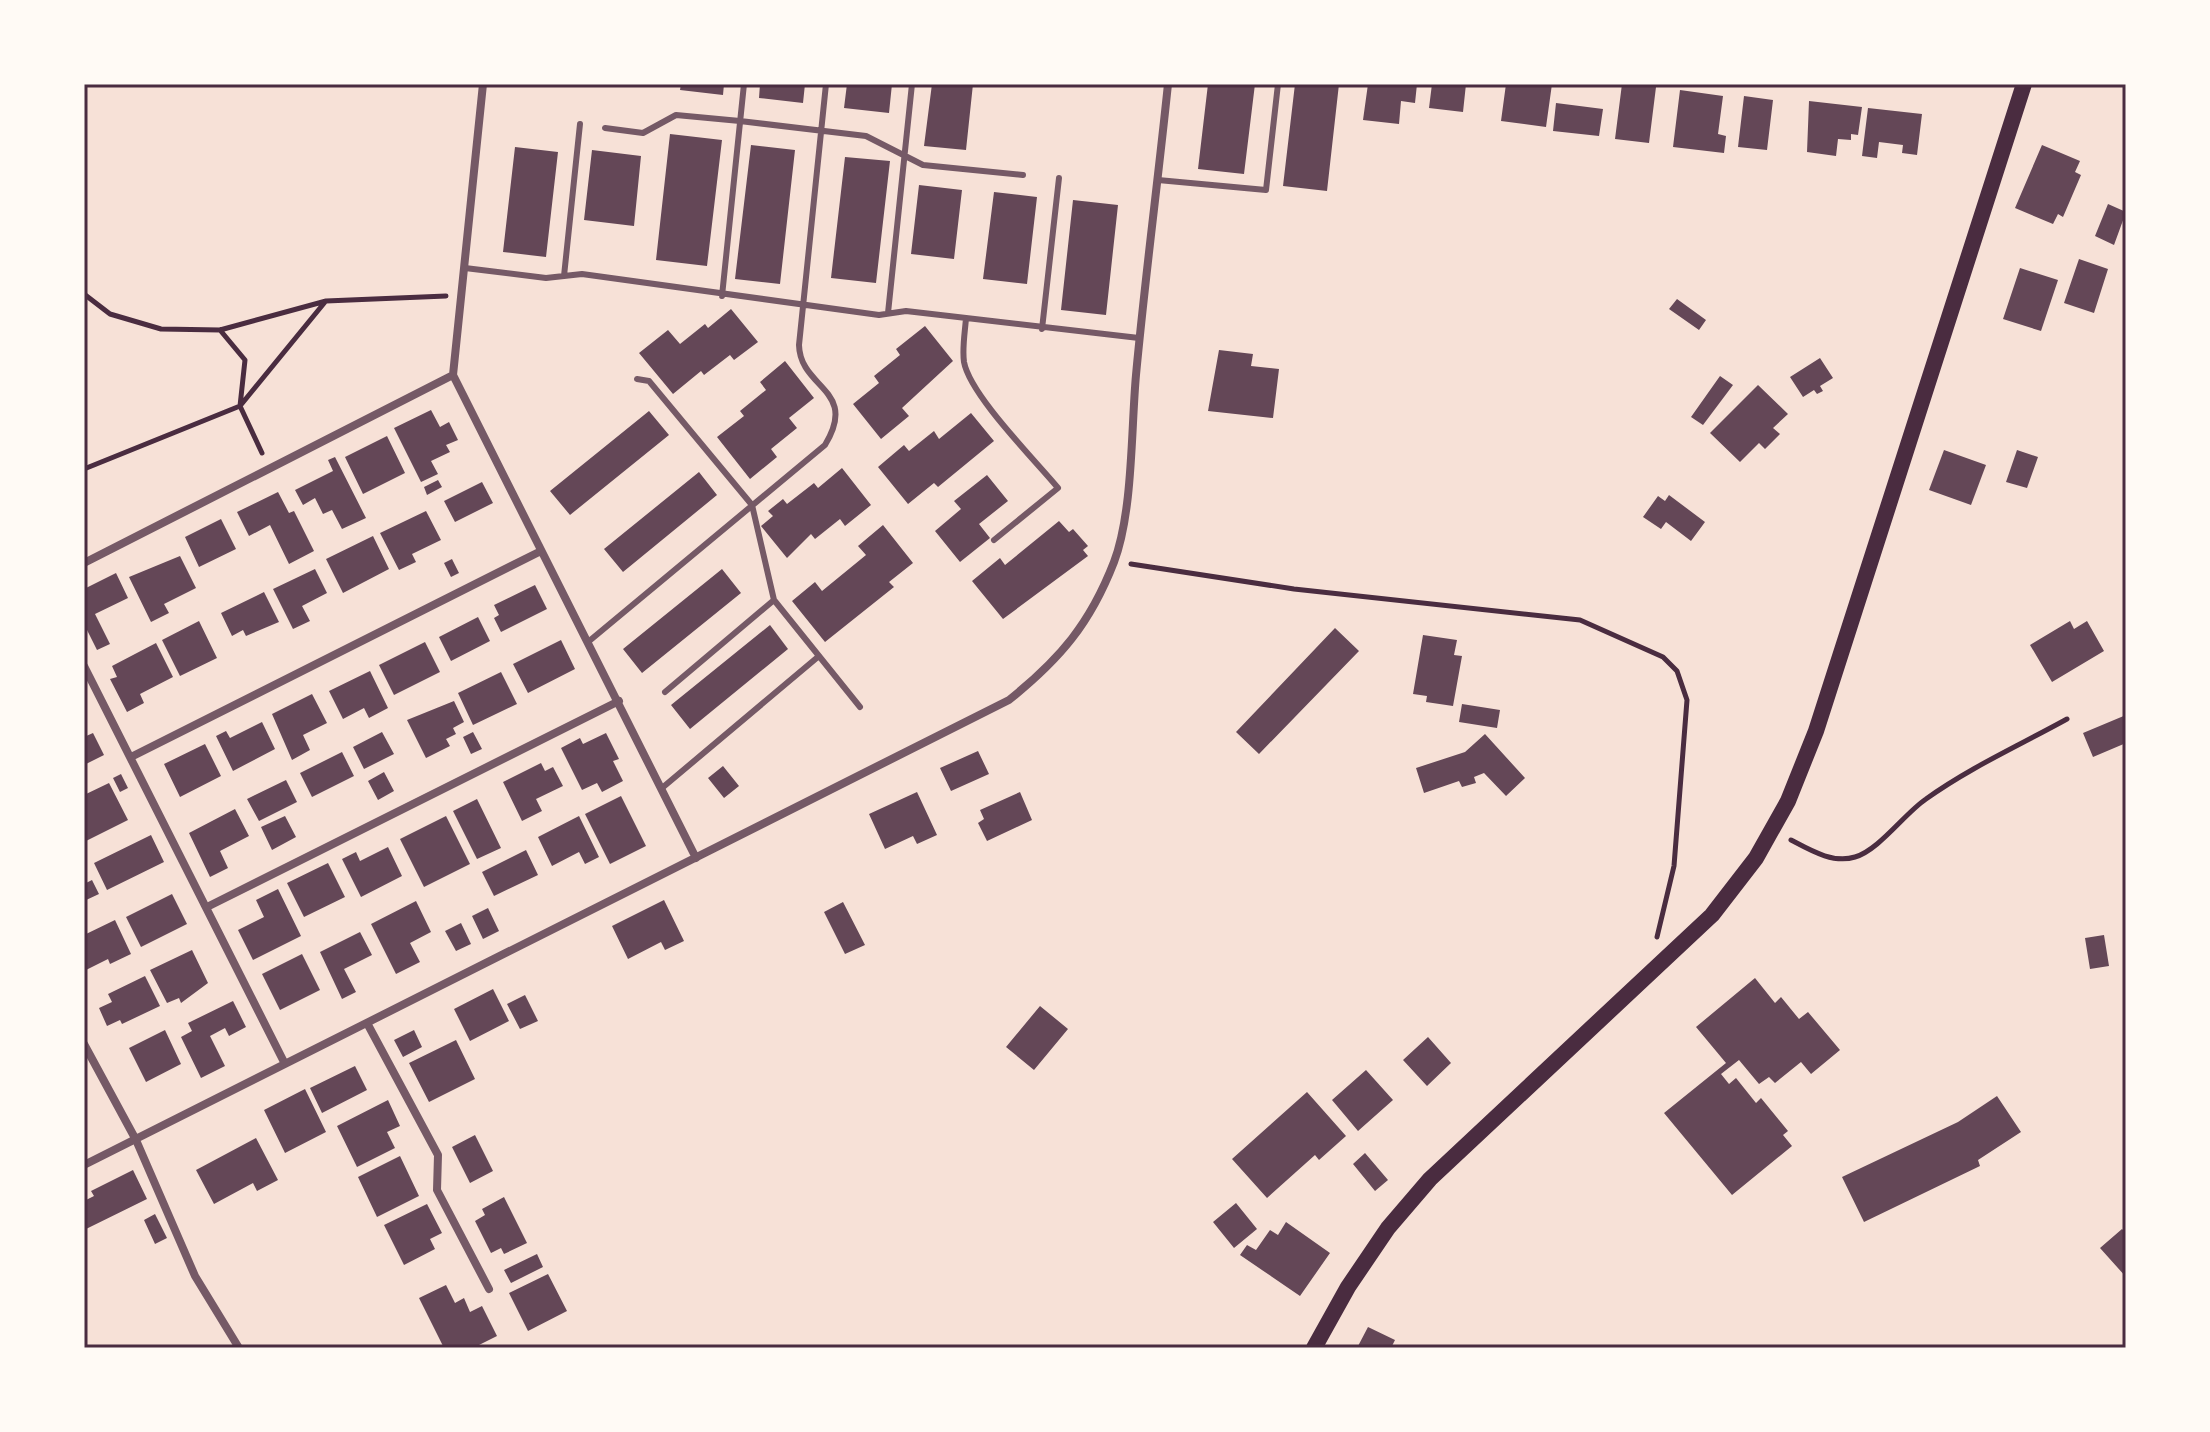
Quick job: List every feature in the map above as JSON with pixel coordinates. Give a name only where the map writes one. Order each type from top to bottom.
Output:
[{"type":"main road","points":[[1314,1348],[1348,1287],[1388,1228],[1430,1179],[1712,915],[1756,858],[1772,830],[1816,731],[2024,84]]},
{"type":"street","points":[[483,84],[453,375],[696,858]]},
{"type":"street","points":[[84,1165],[1009,700],[1054,664],[1087,621],[1115,560],[1123,528],[1139,338],[1168,84]]},
{"type":"street","points":[[84,563],[453,375]]},
{"type":"street","points":[[131,757],[541,551]]},
{"type":"street","points":[[84,666],[285,1064]]},
{"type":"street","points":[[207,907],[619,701]]},
{"type":"street","points":[[367,1023],[438,1155],[437,1190],[489,1289]]},
{"type":"street","points":[[84,1044],[136,1140],[195,1276],[239,1348]]},
{"type":"lane","points":[[722,296],[744,84]]},
{"type":"lane","points":[[588,642],[825,445],[837,421],[832,397],[799,352],[826,84]]},
{"type":"lane","points":[[888,313],[912,84]]},
{"type":"lane","points":[[1158,180],[1266,190],[1278,84]]},
{"type":"lane","points":[[605,128],[643,133],[676,115],[822,130],[866,136],[923,165],[1023,175]]},
{"type":"lane","points":[[564,276],[580,124]]},
{"type":"lane","points":[[1042,329],[1059,178]]},
{"type":"lane","points":[[465,268],[546,278],[582,274],[722,296],[888,313],[906,311],[1139,338]]},
{"type":"lane","points":[[966,318],[964,359],[967,371],[996,415],[1058,488],[994,540]]},
{"type":"lane","points":[[637,379],[649,381],[752,505],[774,600],[860,707]]},
{"type":"lane","points":[[665,692],[774,600]]},
{"type":"lane","points":[[662,788],[819,656]]},
{"type":"path","points":[[84,294],[110,314],[161,329],[220,330],[326,301],[463,295]]},
{"type":"path","points":[[84,469],[240,406],[326,301]]},
{"type":"path","points":[[220,330],[245,360],[240,406],[269,469]]},
{"type":"path","points":[[1115,560],[1294,589],[1580,620],[1663,657],[1677,671],[1687,700],[1674,866],[1657,937],[1665,961]]},
{"type":"path","points":[[1772,830],[1819,854],[1841,859],[1856,857],[1876,844],[1928,797],[2067,719]]},
{"type":"building","points":[[681,84],[724,84],[723,95],[680,90]]},
{"type":"building","points":[[760,84],[805,84],[803,103],[759,98]]},
{"type":"building","points":[[847,84],[892,84],[889,113],[844,108]]},
{"type":"building","points":[[932,84],[973,84],[966,150],[924,146]]},
{"type":"building","points":[[1208,84],[1255,84],[1244,174],[1198,169]]},
{"type":"building","points":[[1295,84],[1339,84],[1327,191],[1283,186]]},
{"type":"building","points":[[1368,84],[1417,84],[1415,103],[1401,101],[1399,124],[1363,120]]},
{"type":"building","points":[[1432,84],[1466,84],[1463,112],[1429,108]]},
{"type":"building","points":[[1506,84],[1552,84],[1546,127],[1501,121]]},
{"type":"building","points":[[1622,84],[1656,87],[1649,143],[1615,139]]},
{"type":"building","points":[[1680,90],[1723,96],[1718,134],[1726,136],[1724,153],[1673,147]]},
{"type":"building","points":[[1744,96],[1773,100],[1767,150],[1738,147]]},
{"type":"building","points":[[1809,101],[1862,107],[1858,135],[1851,134],[1851,140],[1838,139],[1836,156],[1807,152]]},
{"type":"building","points":[[1556,103],[1603,109],[1599,136],[1553,131]]},
{"type":"building","points":[[1868,108],[1922,114],[1917,155],[1902,153],[1903,145],[1879,142],[1877,158],[1862,156]]},
{"type":"building","points":[[670,134],[722,140],[707,266],[656,260]]},
{"type":"building","points":[[751,145],[795,150],[780,284],[735,279]]},
{"type":"building","points":[[2042,145],[2080,161],[2075,172],[2081,175],[2063,217],[2058,214],[2053,224],[2015,208]]},
{"type":"building","points":[[515,147],[558,152],[546,257],[503,252]]},
{"type":"building","points":[[592,150],[641,156],[634,226],[584,220]]},
{"type":"building","points":[[845,157],[890,161],[876,283],[831,278]]},
{"type":"building","points":[[919,185],[962,190],[954,259],[911,254]]},
{"type":"building","points":[[994,192],[1037,197],[1027,284],[983,279]]},
{"type":"building","points":[[1073,200],[1118,205],[1106,315],[1061,310]]},
{"type":"building","points":[[2108,204],[2126,212],[2114,245],[2095,236]]},
{"type":"building","points":[[2079,259],[2108,269],[2094,313],[2064,303]]},
{"type":"building","points":[[2020,268],[2058,280],[2041,331],[2003,319]]},
{"type":"building","points":[[1677,299],[1706,320],[1699,330],[1669,309]]},
{"type":"building","points":[[731,309],[758,342],[734,360],[730,355],[704,375],[701,371],[673,394],[639,353],[668,330],[680,344],[705,324],[708,328]]},
{"type":"building","points":[[925,326],[953,361],[902,408],[909,416],[881,439],[853,404],[879,383],[874,376],[900,355],[896,349]]},
{"type":"building","points":[[1219,350],[1253,354],[1251,366],[1279,369],[1273,418],[1208,411]]},
{"type":"building","points":[[1820,358],[1833,378],[1820,386],[1823,391],[1817,394],[1814,390],[1803,397],[1790,377]]},
{"type":"building","points":[[785,361],[814,398],[789,418],[797,428],[771,449],[777,457],[750,479],[717,437],[744,416],[740,411],[766,390],[760,382]]},
{"type":"building","points":[[1720,376],[1733,385],[1703,425],[1691,417]]},
{"type":"building","points":[[1758,385],[1788,414],[1773,428],[1780,434],[1765,449],[1759,443],[1740,462],[1710,433]]},
{"type":"building","points":[[431,410],[440,427],[449,422],[458,440],[446,445],[450,452],[431,461],[438,474],[421,482],[394,428]]},
{"type":"building","points":[[649,411],[669,435],[570,515],[550,491]]},
{"type":"building","points":[[971,413],[994,441],[938,487],[934,483],[908,504],[878,467],[904,445],[909,451],[934,431],[939,439]]},
{"type":"building","points":[[387,436],[405,473],[363,494],[345,457]]},
{"type":"building","points":[[1944,450],[1986,465],[1971,505],[1929,490]]},
{"type":"building","points":[[2017,450],[2038,457],[2027,488],[2006,482]]},
{"type":"building","points":[[335,457],[366,518],[342,529],[332,510],[323,514],[315,498],[303,505],[295,490],[333,471],[328,460]]},
{"type":"building","points":[[842,468],[871,505],[845,526],[840,519],[815,539],[811,534],[787,558],[761,526],[773,516],[768,511],[783,499],[787,504],[814,483],[818,488]]},
{"type":"building","points":[[699,472],[717,495],[623,572],[604,549]]},
{"type":"building","points":[[987,475],[1008,501],[979,524],[990,538],[960,562],[935,531],[961,509],[954,501]]},
{"type":"building","points":[[438,480],[442,487],[427,495],[424,487]]},
{"type":"building","points":[[482,482],[493,503],[455,522],[444,501]]},
{"type":"building","points":[[278,492],[289,513],[294,511],[314,551],[289,564],[270,525],[249,536],[237,512]]},
{"type":"building","points":[[1669,495],[1705,522],[1691,541],[1666,522],[1661,529],[1643,517],[1658,496],[1665,501]]},
{"type":"building","points":[[426,511],[441,540],[412,554],[416,562],[399,570],[380,533]]},
{"type":"building","points":[[221,519],[236,549],[199,567],[185,537]]},
{"type":"building","points":[[1059,521],[1069,532],[1073,529],[1088,546],[1083,550],[1088,556],[1003,619],[972,581],[1000,558],[1005,565]]},
{"type":"building","points":[[883,525],[913,563],[889,582],[894,587],[825,642],[792,601],[815,582],[822,591],[866,555],[858,546]]},
{"type":"building","points":[[373,536],[389,569],[343,593],[326,559]]},
{"type":"building","points":[[180,556],[196,588],[164,604],[169,613],[151,622],[129,577]]},
{"type":"building","points":[[452,559],[459,573],[451,577],[444,563]]},
{"type":"building","points":[[315,569],[327,593],[302,606],[310,621],[293,629],[273,589]]},
{"type":"building","points":[[722,569],[741,593],[642,673],[623,649]]},
{"type":"building","points":[[116,573],[128,598],[95,614],[110,644],[97,650],[84,624],[84,589]]},
{"type":"building","points":[[535,585],[547,609],[501,632],[494,618],[499,615],[494,605]]},
{"type":"building","points":[[264,592],[279,622],[246,636],[243,630],[232,636],[221,613]]},
{"type":"building","points":[[478,617],[490,641],[451,661],[439,637]]},
{"type":"building","points":[[199,621],[217,658],[180,676],[162,640]]},
{"type":"building","points":[[2070,621],[2074,629],[2087,621],[2104,651],[2052,682],[2030,645]]},
{"type":"building","points":[[770,625],[788,649],[690,729],[671,705]]},
{"type":"building","points":[[1335,628],[1359,651],[1259,754],[1236,732]]},
{"type":"building","points":[[1423,635],[1457,640],[1454,655],[1462,656],[1453,706],[1426,702],[1427,696],[1413,694]]},
{"type":"building","points":[[561,640],[575,669],[528,693],[513,664]]},
{"type":"building","points":[[425,642],[440,672],[394,695],[379,665]]},
{"type":"building","points":[[156,643],[173,677],[140,694],[144,703],[127,712],[110,679],[117,677],[112,666]]},
{"type":"building","points":[[370,671],[388,708],[369,718],[364,708],[343,719],[329,691]]},
{"type":"building","points":[[501,672],[517,704],[473,725],[458,693]]},
{"type":"building","points":[[312,694],[327,723],[303,735],[310,750],[292,760],[272,714]]},
{"type":"building","points":[[454,701],[464,722],[453,728],[456,734],[446,739],[450,746],[426,758],[407,720]]},
{"type":"building","points":[[1462,704],[1500,710],[1497,728],[1459,722]]},
{"type":"building","points":[[2126,715],[2126,743],[2093,757],[2083,733]]},
{"type":"building","points":[[262,722],[275,749],[233,771],[216,736],[226,731],[230,738]]},
{"type":"building","points":[[382,732],[394,754],[364,769],[353,747]]},
{"type":"building","points":[[473,732],[482,749],[471,754],[463,737]]},
{"type":"building","points":[[93,733],[104,755],[84,765],[84,737]]},
{"type":"building","points":[[606,733],[619,759],[613,761],[623,781],[602,792],[597,783],[582,790],[561,748],[580,738],[583,744]]},
{"type":"building","points":[[1485,734],[1525,778],[1506,796],[1484,773],[1474,777],[1476,783],[1462,787],[1459,781],[1424,793],[1416,768],[1465,752]]},
{"type":"building","points":[[205,744],[221,776],[180,797],[164,764]]},
{"type":"building","points":[[978,751],[989,774],[951,791],[940,768]]},
{"type":"building","points":[[342,752],[354,776],[312,797],[300,773]]},
{"type":"building","points":[[541,763],[545,771],[553,767],[563,786],[536,799],[542,811],[522,821],[503,782]]},
{"type":"building","points":[[723,766],[739,786],[724,798],[708,778]]},
{"type":"building","points":[[384,772],[394,791],[378,800],[368,781]]},
{"type":"building","points":[[121,774],[128,788],[120,792],[113,778]]},
{"type":"building","points":[[286,780],[297,802],[259,821],[247,799]]},
{"type":"building","points":[[109,783],[128,820],[86,841],[84,795]]},
{"type":"building","points":[[917,792],[937,835],[917,844],[913,836],[885,849],[869,814]]},
{"type":"building","points":[[1020,792],[1032,820],[987,841],[978,823],[984,819],[980,810]]},
{"type":"building","points":[[621,796],[646,846],[610,864],[585,814]]},
{"type":"building","points":[[477,799],[501,848],[477,859],[453,811]]},
{"type":"building","points":[[235,809],[249,836],[220,851],[228,868],[210,877],[189,833]]},
{"type":"building","points":[[285,816],[296,837],[272,850],[261,827]]},
{"type":"building","points":[[446,816],[470,864],[424,887],[400,839]]},
{"type":"building","points":[[579,816],[599,857],[585,864],[579,852],[552,866],[538,837]]},
{"type":"building","points":[[151,835],[164,862],[107,890],[94,863]]},
{"type":"building","points":[[388,847],[402,876],[361,897],[342,859],[356,852],[360,861]]},
{"type":"building","points":[[526,850],[538,875],[494,896],[482,872]]},
{"type":"building","points":[[328,863],[345,897],[304,917],[287,883]]},
{"type":"building","points":[[92,880],[99,894],[84,901],[84,884]]},
{"type":"building","points":[[278,889],[301,936],[253,960],[238,930],[264,917],[256,900]]},
{"type":"building","points":[[172,894],[187,924],[141,947],[126,917]]},
{"type":"building","points":[[664,900],[684,941],[665,950],[661,942],[628,959],[612,926]]},
{"type":"building","points":[[416,901],[431,932],[410,943],[420,962],[396,974],[371,924]]},
{"type":"building","points":[[843,902],[865,945],[845,954],[824,912]]},
{"type":"building","points":[[488,908],[499,931],[483,939],[472,916]]},
{"type":"building","points":[[115,920],[131,954],[110,964],[108,959],[84,971],[84,935]]},
{"type":"building","points":[[461,923],[471,944],[456,951],[445,931]]},
{"type":"building","points":[[360,932],[372,955],[344,969],[356,992],[342,999],[320,952]]},
{"type":"building","points":[[2104,935],[2109,966],[2090,969],[2085,938]]},
{"type":"building","points":[[192,950],[208,983],[181,1003],[179,998],[167,1003],[150,970]]},
{"type":"building","points":[[302,954],[320,990],[280,1010],[262,974]]},
{"type":"building","points":[[145,976],[160,1006],[122,1024],[120,1020],[107,1026],[99,1008],[112,1002],[108,994]]},
{"type":"building","points":[[1755,978],[1775,1003],[1781,997],[1799,1019],[1808,1012],[1840,1050],[1811,1074],[1801,1062],[1775,1083],[1769,1077],[1759,1084],[1739,1060],[1721,1074],[1729,1084],[1736,1078],[1756,1103],[1761,1098],[1788,1131],[1783,1135],[1792,1146],[1732,1195],[1664,1113],[1726,1063],[1696,1027]]},
{"type":"building","points":[[493,989],[509,1021],[470,1041],[454,1009]]},
{"type":"building","points":[[525,995],[538,1021],[520,1029],[507,1004]]},
{"type":"building","points":[[233,1001],[246,1027],[229,1036],[225,1028],[210,1036],[225,1066],[201,1078],[181,1037],[192,1031],[188,1023]]},
{"type":"building","points":[[1040,1006],[1068,1029],[1034,1070],[1006,1047]]},
{"type":"building","points":[[165,1030],[181,1064],[146,1082],[129,1048]]},
{"type":"building","points":[[414,1030],[422,1047],[403,1057],[394,1040]]},
{"type":"building","points":[[1428,1037],[1451,1063],[1427,1086],[1403,1060]]},
{"type":"building","points":[[456,1040],[475,1079],[429,1102],[409,1063]]},
{"type":"building","points":[[355,1066],[367,1090],[322,1113],[310,1088]]},
{"type":"building","points":[[1366,1070],[1393,1100],[1358,1131],[1332,1100]]},
{"type":"building","points":[[305,1089],[326,1132],[285,1153],[264,1110]]},
{"type":"building","points":[[1307,1092],[1346,1136],[1319,1160],[1315,1155],[1267,1198],[1232,1159]]},
{"type":"building","points":[[1997,1096],[2021,1132],[1978,1160],[1980,1166],[1864,1222],[1842,1177],[1958,1122]]},
{"type":"building","points":[[388,1100],[400,1126],[387,1132],[395,1148],[357,1167],[337,1126]]},
{"type":"building","points":[[475,1135],[493,1171],[470,1183],[452,1147]]},
{"type":"building","points":[[256,1138],[278,1180],[257,1191],[253,1183],[214,1204],[196,1170]]},
{"type":"building","points":[[1365,1153],[1388,1180],[1375,1191],[1353,1164]]},
{"type":"building","points":[[400,1156],[419,1196],[377,1217],[358,1177]]},
{"type":"building","points":[[133,1170],[147,1199],[84,1230],[84,1201],[94,1196],[91,1191]]},
{"type":"building","points":[[504,1197],[527,1243],[504,1254],[501,1248],[491,1253],[475,1221],[485,1215],[482,1209]]},
{"type":"building","points":[[1236,1203],[1257,1229],[1234,1248],[1213,1222]]},
{"type":"building","points":[[427,1204],[442,1233],[430,1239],[435,1249],[404,1265],[384,1225]]},
{"type":"building","points":[[155,1214],[167,1238],[155,1244],[144,1220]]},
{"type":"building","points":[[1286,1222],[1330,1253],[1300,1296],[1240,1255],[1247,1245],[1256,1250],[1270,1230],[1278,1235]]},
{"type":"building","points":[[2122,1229],[2126,1233],[2126,1277],[2100,1248]]},
{"type":"building","points":[[537,1254],[543,1267],[511,1283],[504,1270]]},
{"type":"building","points":[[548,1274],[567,1311],[528,1331],[509,1293]]},
{"type":"building","points":[[446,1285],[455,1303],[464,1298],[470,1312],[482,1306],[497,1336],[473,1348],[444,1348],[419,1298]]},
{"type":"building","points":[[1368,1327],[1395,1340],[1391,1348],[1357,1348]]}]
